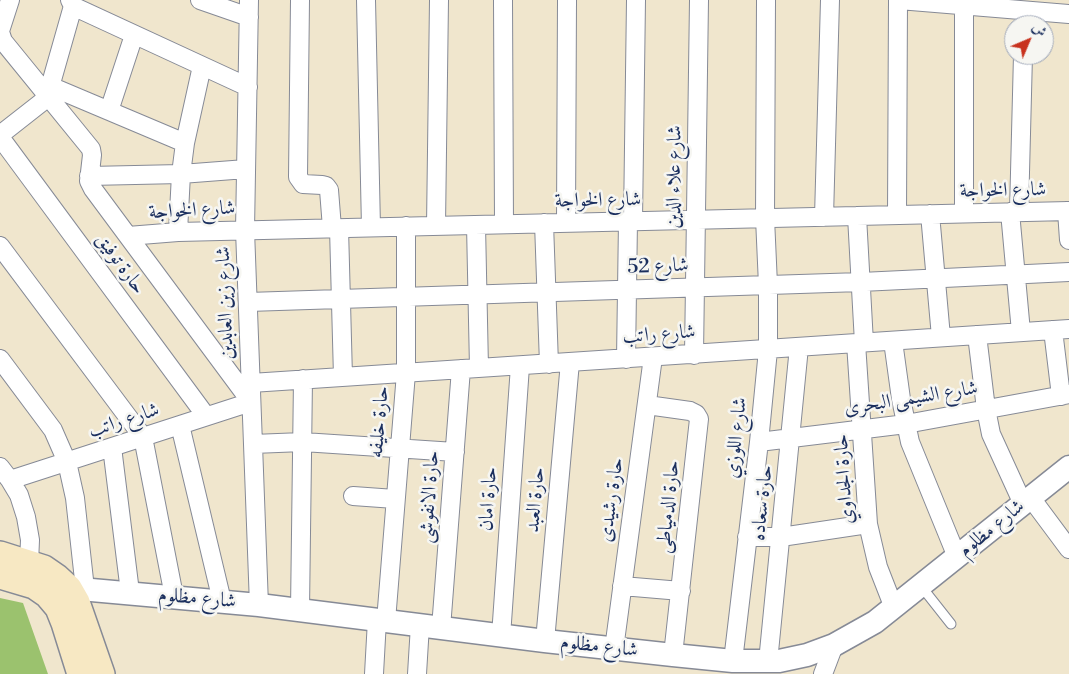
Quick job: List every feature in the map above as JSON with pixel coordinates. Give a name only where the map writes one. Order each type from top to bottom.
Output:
[{"type":"main road","points":[[0,554],[44,568],[77,589],[77,602],[102,674]]},
{"type":"main road","points":[[0,576],[34,586],[48,595],[58,608],[64,622],[80,674]]},
{"type":"street","points":[[10,0],[0,31],[3,40],[49,90],[91,149],[90,185],[251,402]]},
{"type":"street","points":[[200,0],[249,8]]},
{"type":"street","points":[[300,0],[298,177],[303,184],[322,185],[326,186],[329,190],[335,228],[341,298],[344,377]]},
{"type":"street","points":[[366,0],[371,227]]},
{"type":"street","points":[[436,226],[440,0]]},
{"type":"street","points":[[503,0],[504,224]]},
{"type":"street","points":[[566,223],[567,0]]},
{"type":"street","points":[[626,359],[636,0]]},
{"type":"street","name":"شارع علاء الدين","points":[[694,354],[699,0]]},
{"type":"street","name":"شارع اللوزي","points":[[733,661],[768,350],[765,218],[766,0]]},
{"type":"street","points":[[824,217],[830,0]]},
{"type":"street","points":[[897,215],[898,0],[964,3],[1024,12],[1069,14]]},
{"type":"street","points":[[0,136],[42,102],[49,90],[72,3],[134,35],[248,87]]},
{"type":"street","points":[[964,3],[964,213]]},
{"type":"street","name":"شارع زين العابدين","points":[[249,8],[245,230],[259,605]]},
{"type":"street","points":[[109,110],[134,35]]},
{"type":"street","points":[[1021,332],[1016,274],[1014,212],[1022,65]]},
{"type":"street","points":[[178,232],[181,174],[185,143],[202,66]]},
{"type":"street","points":[[49,90],[109,110],[185,143]]},
{"type":"street","name":"حارة توفيق","points":[[0,136],[206,416]]},
{"type":"street","points":[[89,176],[181,174],[246,169]]},
{"type":"street","points":[[1068,211],[1069,240]]},
{"type":"street","name":"شارع الخواجة","points":[[128,236],[245,230],[1068,211]]},
{"type":"street","points":[[930,214],[941,337]]},
{"type":"street","name":"حارة الجداوي","points":[[857,216],[861,282],[862,429],[868,524],[878,567],[894,608]]},
{"type":"street","points":[[544,223],[549,364]]},
{"type":"street","points":[[476,225],[479,368]]},
{"type":"street","name":"حارة خليفه","points":[[374,674],[382,620],[395,499],[406,373],[406,226]]},
{"type":"street","points":[[0,246],[143,437],[174,596]]},
{"type":"street","name":"شارع 52","points":[[248,302],[861,282],[1069,272]]},
{"type":"street","points":[[1061,329],[1065,395]]},
{"type":"street","name":"شارع راتب","points":[[251,383],[1061,329]]},
{"type":"street","points":[[977,335],[991,434],[1027,501],[1069,548]]},
{"type":"street","points":[[893,340],[910,442],[957,557]]},
{"type":"street","name":"حارة سعاده","points":[[768,662],[799,347]]},
{"type":"street","name":"حارة رشيدى","points":[[614,649],[653,357]]},
{"type":"street","points":[[0,359],[53,430],[67,462],[75,498],[77,589]]},
{"type":"street","name":"حارة العبد","points":[[545,641],[570,362]]},
{"type":"street","name":"حارة امان","points":[[501,636],[520,366]]},
{"type":"street","name":"حارة الانفوشى","points":[[417,674],[431,627],[455,452],[461,369]]},
{"type":"street","points":[[300,610],[303,379]]},
{"type":"street","name":"شارع الشيمى البحرى","points":[[759,442],[906,424],[1065,395]]},
{"type":"street","name":"شارع راتب","points":[[5,473],[67,462],[251,402]]},
{"type":"street","name":"حارة الدمياطى","points":[[646,405],[690,411],[700,419],[673,656]]},
{"type":"street","points":[[180,425],[222,601]]},
{"type":"street","points":[[253,444],[303,442],[455,452]]},
{"type":"street","points":[[112,447],[130,592]]},
{"type":"street","name":"شارع مظلوم","points":[[77,589],[130,592],[259,605],[673,656],[768,662],[807,655],[834,645],[868,626],[894,608],[1069,467]]},
{"type":"street","points":[[5,473],[26,517],[30,540],[29,563]]},
{"type":"street","points":[[353,496],[395,499]]},
{"type":"street","points":[[747,537],[781,536],[868,524]]},
{"type":"street","points":[[622,586],[681,591]]},
{"type":"street","points":[[823,674],[834,645]]},
{"type":"lane","points":[[921,586],[951,624]]},
{"type":"green space","points":[[0,598],[23,603],[48,674],[0,674]]}]
